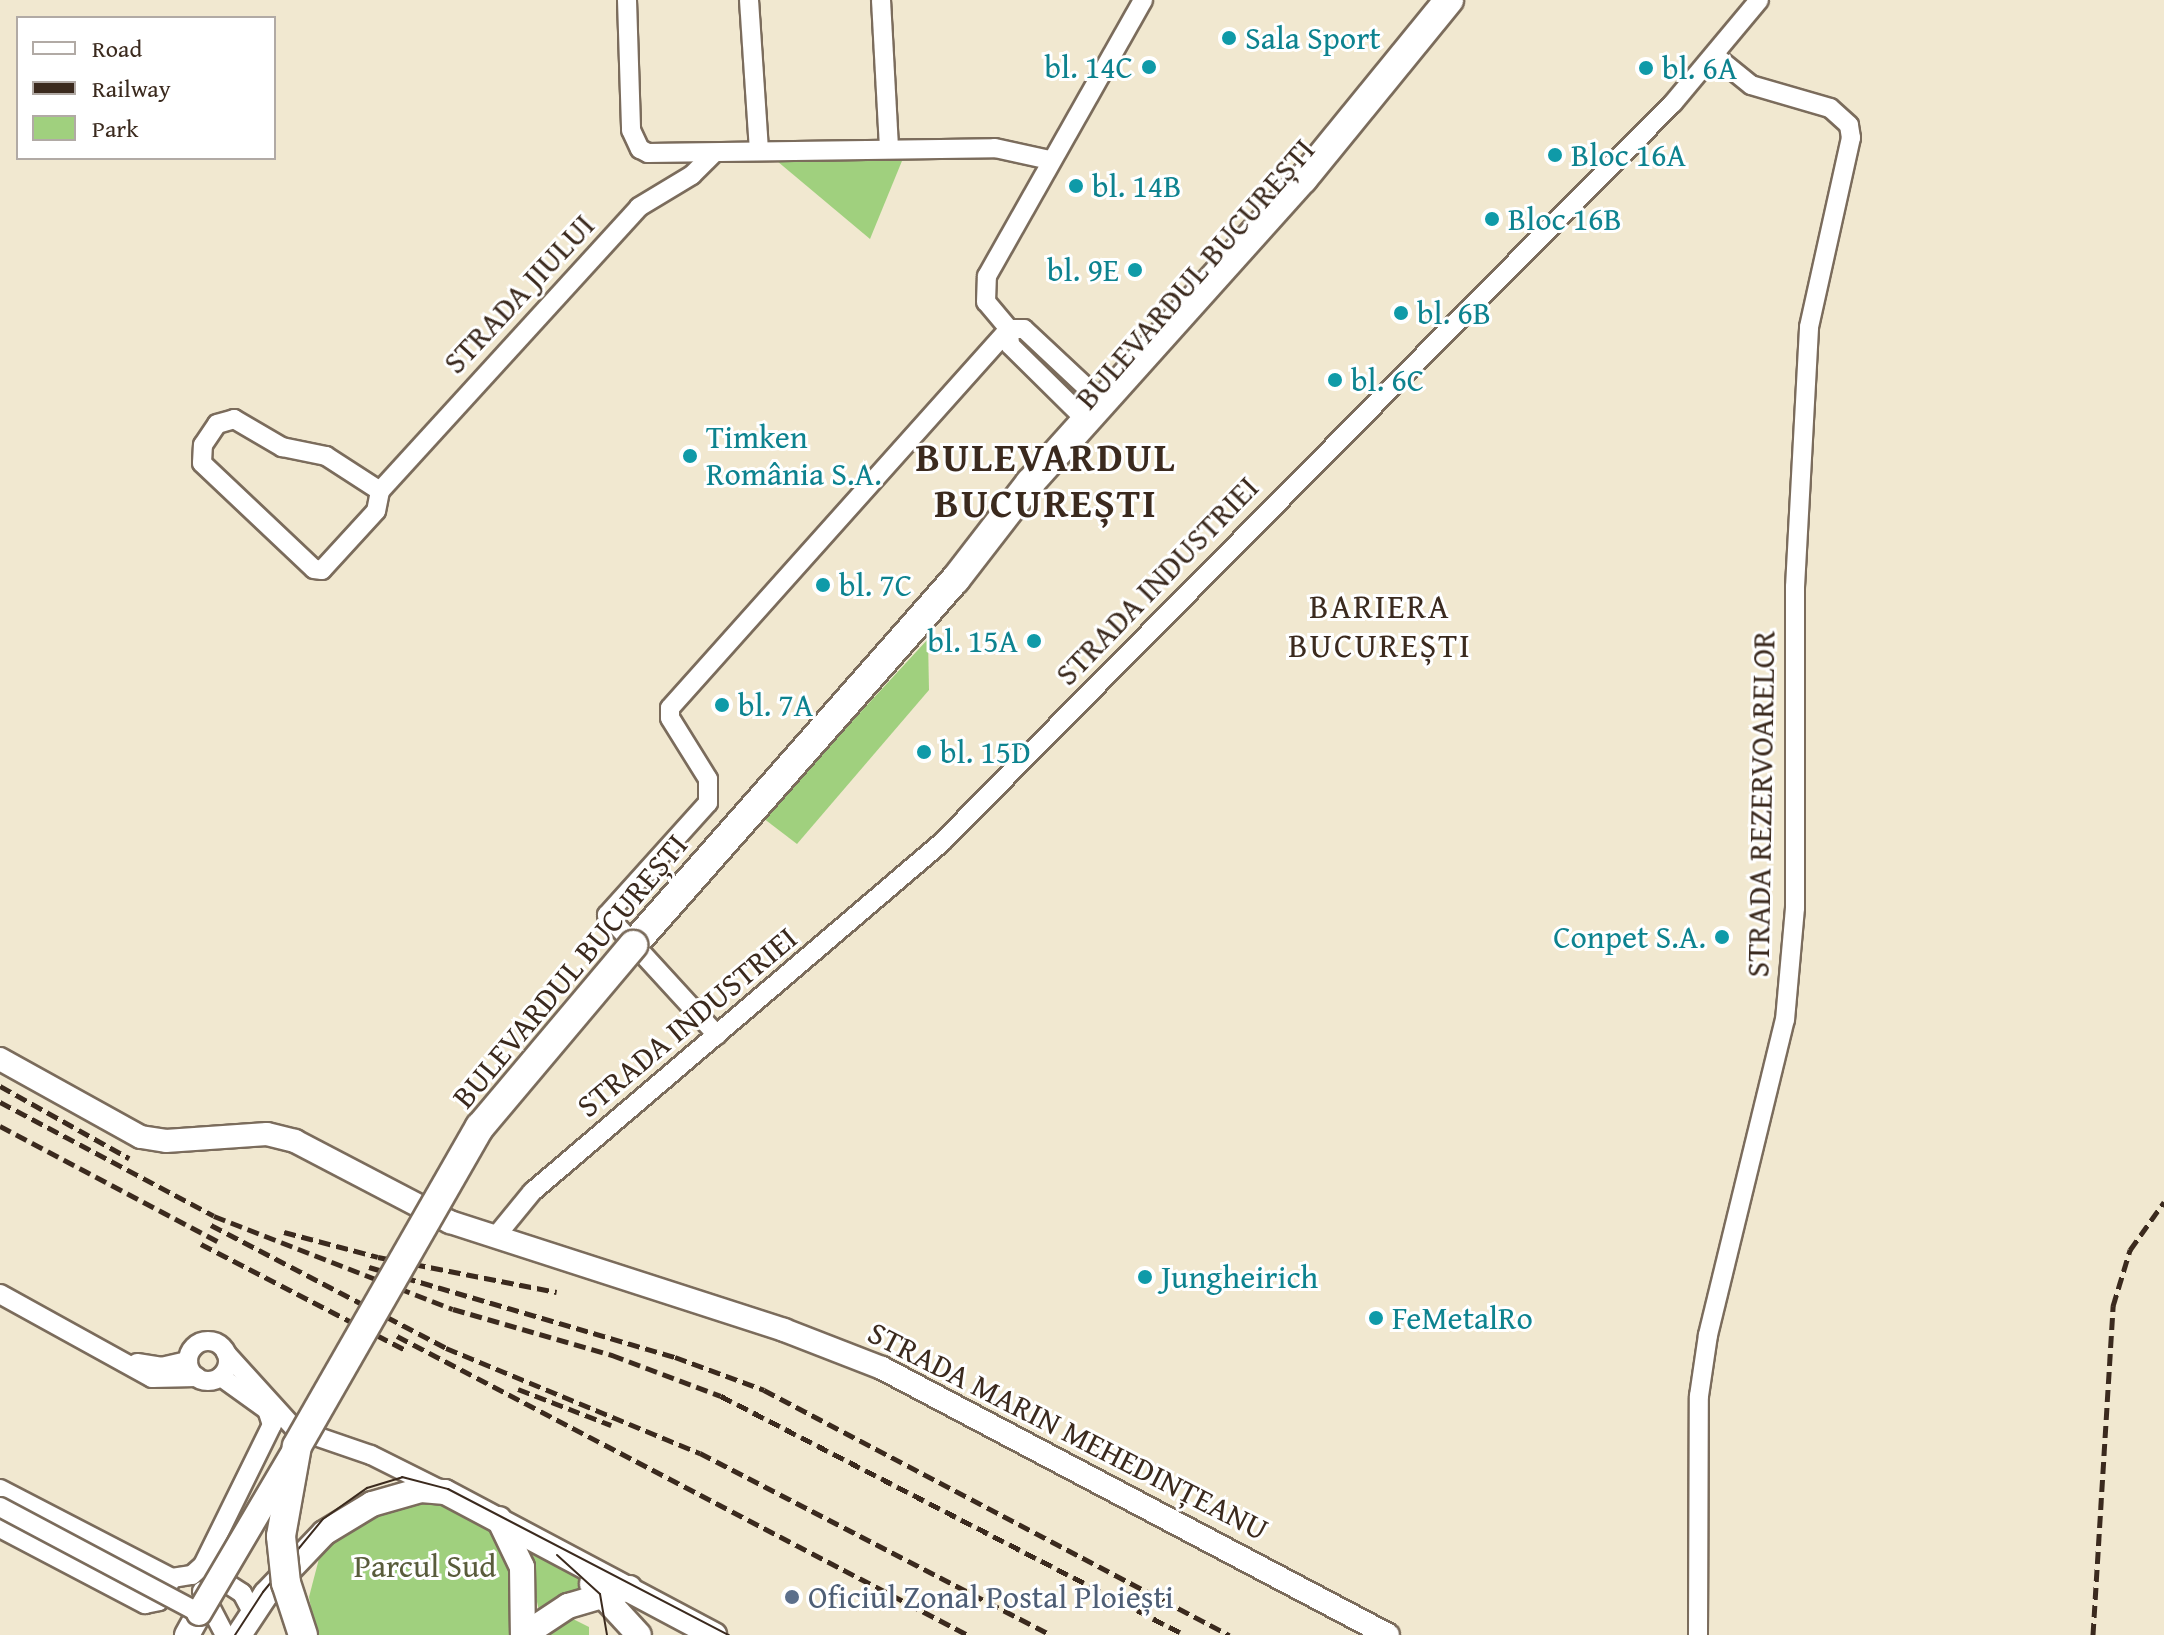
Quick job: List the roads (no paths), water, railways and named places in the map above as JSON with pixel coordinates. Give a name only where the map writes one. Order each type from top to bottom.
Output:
[{"type":"main road","name":"BULEVARDUL BUCUREȘTI","points":[[303,1635],[286,1583],[281,1536],[294,1436],[438,1194],[497,1103],[955,580],[995,525],[1094,411],[1303,179],[1449,0]]},
{"type":"main road","name":"BULEVARDUL BUCUREȘTI","points":[[955,580],[1007,534],[1114,418],[1319,187],[1471,0]]},
{"type":"main road","points":[[187,1635],[294,1436]]},
{"type":"main road","points":[[239,1635],[253,1601],[293,1561],[350,1516],[408,1492],[445,1492],[714,1635]]},
{"type":"main road","points":[[499,1519],[522,1567],[524,1635]]},
{"type":"main road","points":[[571,1557],[600,1594],[639,1635]]},
{"type":"main road","points":[[524,1635],[568,1606],[600,1594],[629,1588]]},
{"type":"street","points":[[627,0],[634,140],[648,153],[889,147],[995,148],[1050,160]]},
{"type":"street","points":[[749,0],[759,150]]},
{"type":"street","points":[[881,0],[889,147]]},
{"type":"street","points":[[1009,329],[986,302],[987,276],[1143,0]]},
{"type":"street","name":"STRADA INDUSTRIEI","points":[[496,1236],[532,1192],[941,843],[1715,56],[1759,0]]},
{"type":"street","name":"STRADA REZERVOARELOR","points":[[1698,1635],[1699,1396],[1708,1335],[1785,1020],[1795,908],[1795,587],[1809,327],[1851,138],[1849,125],[1830,108],[1751,85],[1724,68],[1715,56]]},
{"type":"street","name":"STRADA JIULUI","points":[[380,491],[326,456],[282,447],[234,419],[217,424],[201,452],[206,470],[317,571],[376,511],[380,491],[639,207],[692,175],[714,153]]},
{"type":"street","points":[[717,1035],[607,915],[708,803],[708,779],[670,718],[670,708],[1009,329],[1024,329],[1094,411]]},
{"type":"street","name":"STRADA MARIN MEHEDINȚEANU","points":[[0,1059],[141,1137],[166,1141],[267,1134],[311,1147],[450,1222],[784,1330],[882,1368],[1388,1635]]},
{"type":"street","points":[[0,1294],[115,1357],[152,1367],[192,1369],[221,1377],[267,1410],[271,1431],[197,1571]]},
{"type":"street","points":[[192,1369],[193,1348],[204,1342],[215,1343],[294,1436]]},
{"type":"street","points":[[221,1377],[227,1367],[226,1353]]},
{"type":"street","points":[[271,1431],[387,1462],[445,1492]]},
{"type":"street","points":[[350,1516],[390,1490],[396,1476],[387,1462]]},
{"type":"street","points":[[0,1489],[172,1578]]},
{"type":"street","points":[[0,1507],[199,1613]]},
{"type":"street","points":[[0,1528],[122,1594],[151,1605],[172,1578],[197,1571],[253,1601]]},
{"type":"street","points":[[92,1578],[118,1573],[135,1559]]},
{"type":"street","points":[[197,1571],[225,1635]]},
{"type":"street","points":[[118,1573],[122,1594]]},
{"type":"tram line","points":[[235,1635],[263,1592],[323,1519],[367,1488],[402,1477],[448,1489],[729,1635]]},
{"type":"tram line","points":[[557,1555],[600,1594],[607,1635]]},
{"type":"railway","points":[[0,1086],[129,1158]]},
{"type":"railway","points":[[0,1102],[214,1216],[453,1309],[612,1355],[721,1396],[1185,1635]]},
{"type":"railway","points":[[0,1126],[221,1243]]},
{"type":"railway","points":[[2093,1635],[2113,1306],[2130,1250],[2164,1202]]},
{"type":"railway","points":[[211,1225],[446,1348],[700,1453],[1051,1635]]},
{"type":"railway","points":[[284,1232],[378,1257],[557,1292]]},
{"type":"railway","points":[[201,1244],[407,1351]]},
{"type":"railway","points":[[369,1267],[675,1357],[764,1390],[1229,1635]]},
{"type":"railway","points":[[397,1336],[968,1635]]},
{"type":"railway","points":[[518,1389],[611,1425]]},
{"type":"place","name":"Sala Sport","points":[[1229,38]]},
{"type":"place","name":"bl. 14C","points":[[1149,67]]},
{"type":"place","name":"bl. 6A","points":[[1646,68]]},
{"type":"place","name":"Bloc 16A","points":[[1555,155]]},
{"type":"place","name":"bl. 14B","points":[[1076,186]]},
{"type":"place","name":"Bloc 16B","points":[[1492,219]]},
{"type":"place","name":"bl. 9E","points":[[1135,270]]},
{"type":"place","name":"bl. 6B","points":[[1401,313]]},
{"type":"place","name":"bl. 6C","points":[[1335,380]]},
{"type":"place","name":"Timken România S.A.","points":[[690,456]]},
{"type":"place","name":"bl. 7C","points":[[823,585]]},
{"type":"place","name":"bl. 15A","points":[[1034,641]]},
{"type":"place","name":"bl. 7A","points":[[722,705]]},
{"type":"place","name":"bl. 15D","points":[[924,752]]},
{"type":"place","name":"Conpet S.A.","points":[[1722,937]]},
{"type":"place","name":"Jungheirich","points":[[1145,1277]]},
{"type":"place","name":"FeMetalRo","points":[[1376,1318]]},
{"type":"place","name":"Oficiul Zonal Postal Ploiești","points":[[792,1597]]},
{"type":"district","name":"BULEVARDUL BUCUREȘTI","points":[[1046,480]]},
{"type":"district","name":"BARIERA BUCUREȘTI","points":[[1380,624]]},
{"type":"park label","name":"Parcul Sud","points":[[425,1566]]}]
